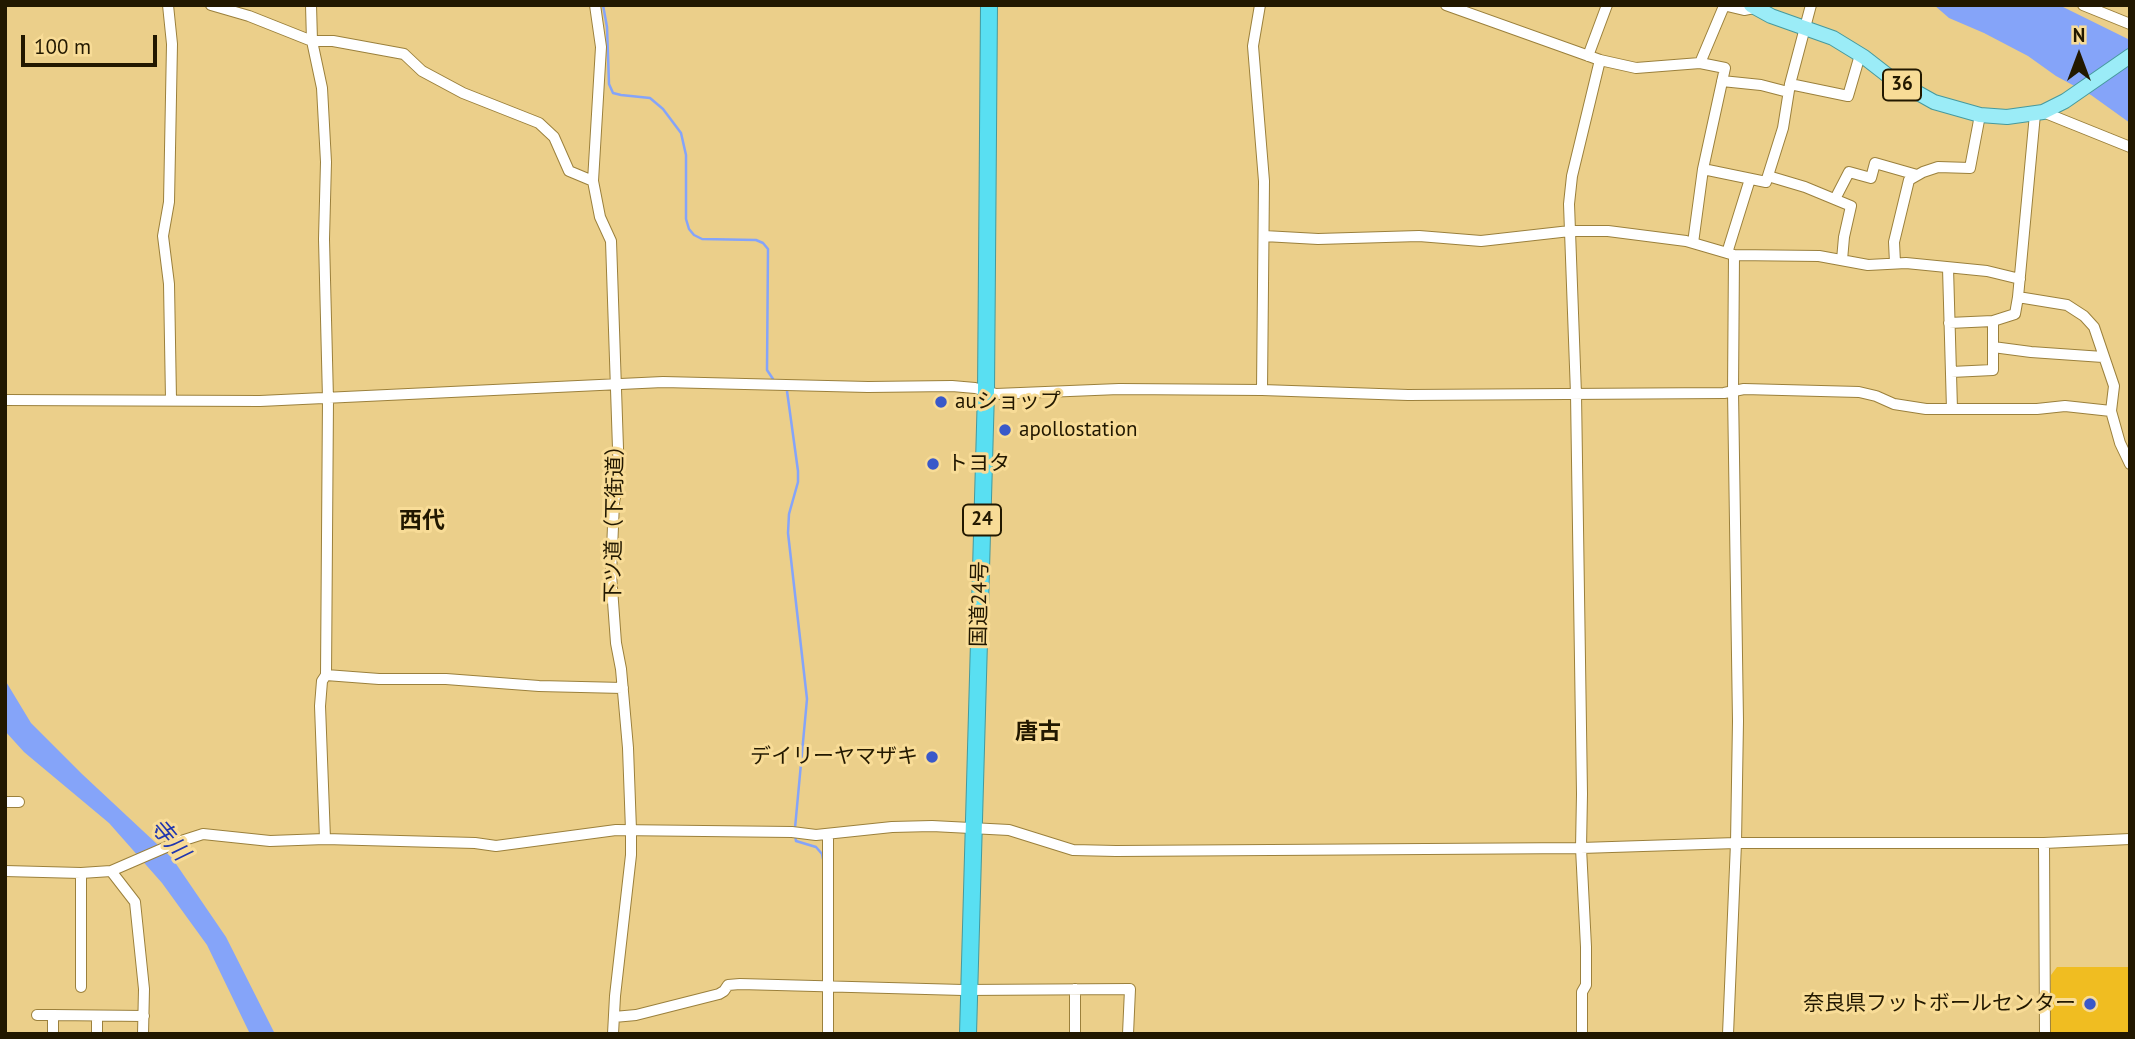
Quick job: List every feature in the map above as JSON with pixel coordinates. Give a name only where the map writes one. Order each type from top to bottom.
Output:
[{"type":"highway","name":"国道24号","points":[[968,1034],[986,391],[989,5]]},
{"type":"main road","name":"36","points":[[1752,6],[1771,16],[1833,38],[1891,78],[1934,102],[1980,115],[2007,117],[2039,113],[2065,101],[2130,56]]},
{"type":"street","points":[[168,5],[172,44],[169,202],[163,236],[169,284],[171,399]]},
{"type":"street","points":[[211,5],[249,16],[312,41],[333,41],[404,54],[422,71],[463,93],[539,123],[554,137],[569,172],[593,181]]},
{"type":"street","points":[[311,5],[312,41],[322,88],[324,137],[328,399],[326,675],[322,681],[320,706],[324,839]]},
{"type":"street","name":"下ツ道（下街道）","points":[[595,5],[601,47],[593,181],[600,217],[611,241],[619,478],[614,502],[611,574],[628,748],[631,830],[631,855],[613,1034]]},
{"type":"street","points":[[1260,5],[1253,46],[1264,181],[1262,390]]},
{"type":"street","points":[[1446,5],[1600,60],[1636,68],[1700,63],[1725,68],[1703,169],[1693,243]]},
{"type":"street","points":[[1588,55],[1607,5]]},
{"type":"street","points":[[1700,63],[1723,5],[1744,9],[1752,6]]},
{"type":"street","points":[[1703,169],[1766,182],[1783,128],[1789,88],[1811,5]]},
{"type":"street","points":[[2083,5],[2130,24]]},
{"type":"street","points":[[1723,81],[1848,96],[1860,55]]},
{"type":"street","points":[[1582,1034],[1586,947],[1581,848],[1576,394],[1570,189],[1600,60]]},
{"type":"street","points":[[1949,323],[1993,321],[2015,314],[2039,113],[2130,147]]},
{"type":"street","points":[[1895,263],[1894,242],[1909,180],[1938,167],[1970,168],[1980,115]]},
{"type":"street","points":[[1835,199],[1849,172],[1871,178],[1875,163],[1917,175]]},
{"type":"street","points":[[1768,176],[1851,206],[1842,260]]},
{"type":"street","points":[[1728,1034],[1738,721],[1730,254],[1750,179]]},
{"type":"street","points":[[1264,236],[1318,239],[1419,236],[1481,241],[1570,231],[1608,231],[1693,243],[1730,254],[1800,254],[1868,265],[1906,263],[1987,271],[2020,279]]},
{"type":"street","points":[[1948,268],[1952,409]]},
{"type":"street","points":[[2018,297],[2067,305],[2094,327],[2114,386],[2111,411],[2130,464]]},
{"type":"street","points":[[1951,372],[1993,370],[1993,321]]},
{"type":"street","points":[[1993,347],[2103,357]]},
{"type":"street","points":[[5,400],[260,401],[663,382],[868,387],[951,386],[975,387],[1006,394],[1119,389],[1360,394],[1724,393],[1744,389],[1859,392],[1911,408],[2037,409],[2080,406],[2111,411]]},
{"type":"street","points":[[326,675],[623,688]]},
{"type":"street","points":[[5,802],[19,802]]},
{"type":"street","points":[[5,871],[111,871],[203,834],[270,841],[324,839],[475,843],[496,846],[616,830],[795,832],[828,835],[834,832],[892,827],[974,827],[1009,830],[1073,850],[1116,851],[1581,848],[1736,843],[2043,843],[2130,839]]},
{"type":"street","points":[[828,835],[823,985],[828,1034]]},
{"type":"street","points":[[2043,843],[2045,1034]]},
{"type":"street","points":[[111,871],[135,902],[144,989],[143,1034]]},
{"type":"street","points":[[81,873],[81,987]]},
{"type":"street","points":[[614,1017],[636,1015],[719,994],[728,985],[1130,989],[1128,1034]]},
{"type":"street","points":[[1074,1034],[1075,989]]},
{"type":"street","points":[[37,1015],[144,1016]]},
{"type":"street","points":[[52,1034],[53,1015]]},
{"type":"street","points":[[97,1016],[97,1034]]},
{"type":"shaded area","name":"奈良県フットボールセンター","points":[[2057,967],[2130,967],[2130,1034],[2050,1034],[2051,975]]},
{"type":"water","points":[[1934,5],[2059,5],[2130,40],[2130,123],[2028,56],[1949,18]]},
{"type":"water","points":[[5,680],[31,723],[172,858],[226,937],[275,1034],[250,1034],[207,945],[162,883],[109,823],[24,752],[5,731]]},
{"type":"waterway","points":[[603,5],[607,27],[609,84],[613,93],[650,98],[663,109],[681,133],[686,155],[686,219],[689,229],[702,239],[756,240],[768,249],[767,370],[773,379]]},
{"type":"waterway","points":[[787,391],[798,471],[788,533],[807,699],[795,828]]},
{"type":"waterway","points":[[795,835],[796,841],[816,847],[823,859]]},
{"type":"place","name":"auショップ","points":[[941,402]]},
{"type":"place","name":"apollostation","points":[[1005,430]]},
{"type":"place","name":"トヨタ","points":[[933,464]]},
{"type":"place","name":"デイリーヤマザキ","points":[[932,757]]},
{"type":"place","name":"奈良県フットボールセンター","points":[[2090,1004]]},
{"type":"district","name":"西代","points":[[422,521]]},
{"type":"district","name":"唐古","points":[[1038,732]]},
{"type":"water label","name":"寺川","points":[[169,840]]}]
